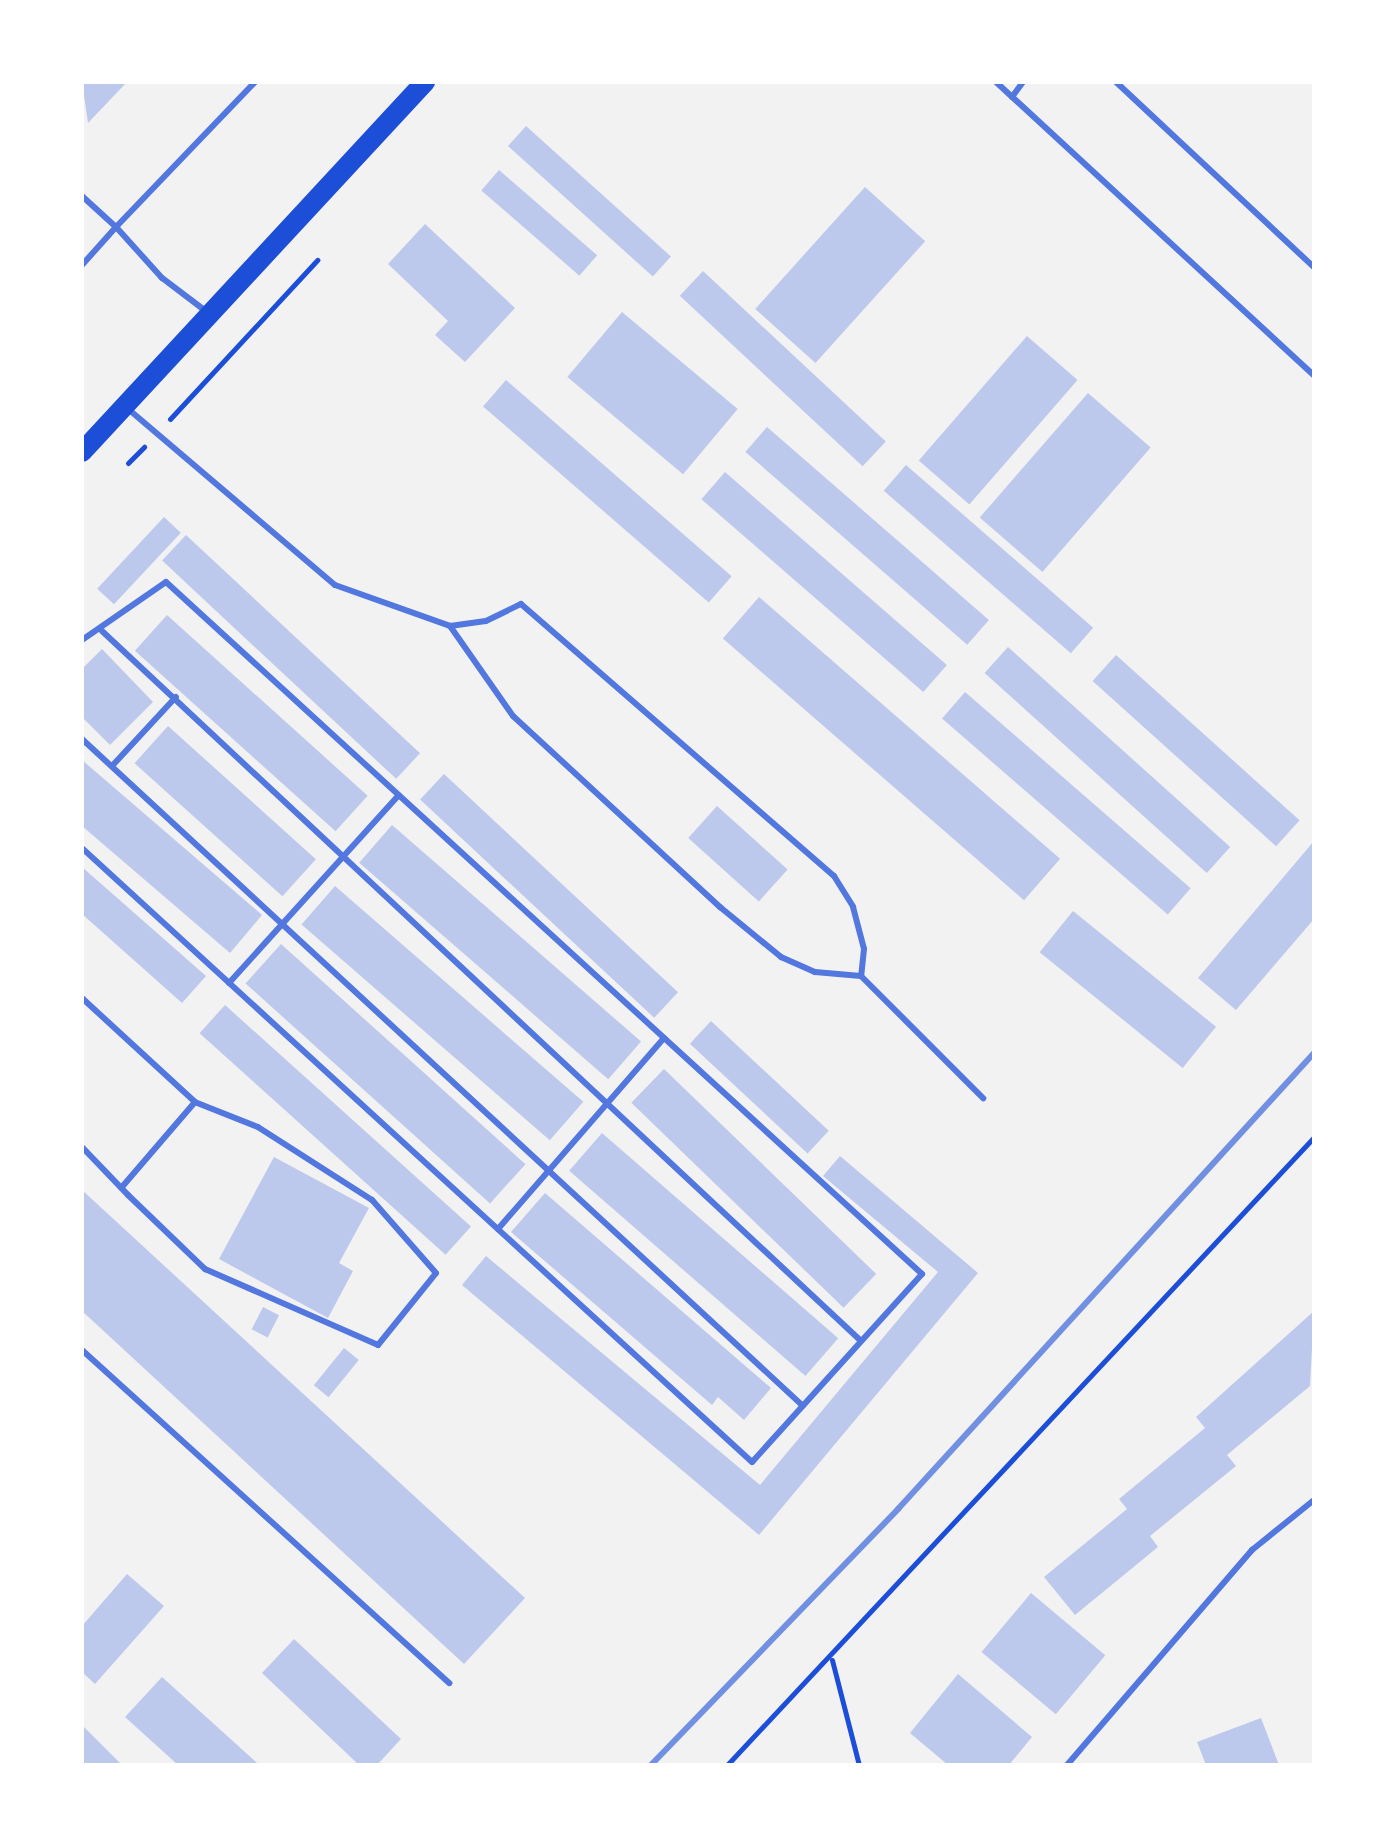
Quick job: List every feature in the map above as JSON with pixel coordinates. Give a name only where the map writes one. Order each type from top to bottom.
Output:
[{"type":"main road","points":[[82,452],[415,85]]},
{"type":"lane","points":[[82,265],[255,82]]},
{"type":"lane","points":[[996,82],[1314,375]]},
{"type":"lane","points":[[1012,97],[1023,82]]},
{"type":"lane","points":[[1116,82],[1314,267]]},
{"type":"lane","points":[[82,196],[116,227],[162,278],[210,314]]},
{"type":"lane","points":[[125,406],[335,585],[450,626],[486,621],[521,604],[834,876],[853,907],[864,949],[861,976]]},
{"type":"lane","points":[[82,640],[102,631],[166,582],[922,1274],[752,1462],[82,848]]},
{"type":"lane","points":[[450,626],[513,716],[720,907],[781,957],[815,972],[861,976],[983,1098]]},
{"type":"lane","points":[[102,631],[345,855],[861,1341]]},
{"type":"lane","points":[[112,766],[176,697]]},
{"type":"lane","points":[[82,739],[284,922],[803,1406]]},
{"type":"lane","points":[[229,983],[399,795]]},
{"type":"lane","points":[[82,998],[195,1102],[258,1127],[372,1200],[436,1273],[378,1345],[205,1269],[82,1147]]},
{"type":"lane","points":[[498,1229],[664,1038]]},
{"type":"lane","points":[[121,1188],[195,1102]]},
{"type":"lane","points":[[82,1350],[449,1683]]},
{"type":"lane","points":[[1067,1765],[1252,1550],[1314,1500]]},
{"type":"path","points":[[128,463],[317,260]]},
{"type":"path","points":[[727,1765],[832,1660],[1314,1137]]},
{"type":"path","points":[[832,1660],[859,1765]]},
{"type":"building","points":[[82,82],[127,82],[88,123]]},
{"type":"building","points":[[526,126],[671,256],[653,277],[508,146]]},
{"type":"building","points":[[499,170],[597,255],[579,276],[481,190]]},
{"type":"building","points":[[865,187],[925,241],[815,363],[755,309]]},
{"type":"building","points":[[425,224],[515,308],[465,362],[435,335],[448,321],[388,264]]},
{"type":"building","points":[[703,271],[886,441],[863,466],[680,296]]},
{"type":"building","points":[[622,312],[738,409],[683,474],[567,377]]},
{"type":"building","points":[[1027,336],[1078,380],[969,504],[919,461]]},
{"type":"building","points":[[506,380],[732,576],[709,603],[483,406]]},
{"type":"building","points":[[1088,393],[1151,447],[1042,572],[980,518]]},
{"type":"building","points":[[767,427],[989,620],[967,645],[745,452]]},
{"type":"building","points":[[906,465],[1093,628],[1071,653],[884,491]]},
{"type":"building","points":[[725,472],[947,665],[923,692],[701,499]]},
{"type":"building","points":[[164,517],[181,533],[114,604],[97,589]]},
{"type":"building","points":[[186,535],[420,753],[396,779],[162,561]]},
{"type":"building","points":[[759,597],[1060,859],[1024,900],[723,639]]},
{"type":"building","points":[[167,615],[368,796],[336,831],[135,651]]},
{"type":"building","points":[[1008,647],[1230,847],[1207,873],[985,673]]},
{"type":"building","points":[[102,649],[153,702],[110,745],[82,717],[82,669]]},
{"type":"building","points":[[1116,655],[1300,820],[1276,846],[1093,681]]},
{"type":"building","points":[[965,692],[1191,888],[1168,915],[942,718]]},
{"type":"building","points":[[168,726],[316,859],[282,896],[135,763]]},
{"type":"building","points":[[82,760],[262,915],[230,953],[82,826]]},
{"type":"building","points":[[444,774],[678,992],[654,1018],[420,800]]},
{"type":"building","points":[[717,806],[788,870],[759,902],[688,838]]},
{"type":"building","points":[[392,825],[641,1041],[608,1079],[359,863]]},
{"type":"building","points":[[1314,841],[1314,919],[1236,1010],[1198,978]]},
{"type":"building","points":[[82,867],[206,976],[182,1003],[82,914]]},
{"type":"building","points":[[335,886],[583,1102],[550,1140],[302,924]]},
{"type":"building","points":[[1073,911],[1216,1027],[1183,1068],[1040,952]]},
{"type":"building","points":[[281,944],[525,1164],[490,1204],[246,983]]},
{"type":"building","points":[[225,1005],[471,1226],[446,1255],[200,1033]]},
{"type":"building","points":[[711,1021],[829,1131],[808,1153],[690,1044]]},
{"type":"building","points":[[664,1069],[876,1274],[844,1308],[631,1103]]},
{"type":"building","points":[[602,1133],[838,1338],[805,1376],[569,1171]]},
{"type":"building","points":[[840,1156],[978,1273],[759,1535],[462,1285],[486,1256],[760,1485],[938,1272],[823,1176]]},
{"type":"building","points":[[274,1157],[369,1208],[339,1263],[353,1271],[328,1318],[219,1259]]},
{"type":"building","points":[[82,1190],[525,1598],[464,1664],[82,1311]]},
{"type":"building","points":[[545,1193],[771,1388],[744,1420],[718,1397],[712,1405],[511,1232]]},
{"type":"building","points":[[263,1307],[279,1315],[268,1337],[252,1329]]},
{"type":"building","points":[[1314,1311],[1310,1386],[1227,1455],[1236,1466],[1150,1536],[1158,1547],[1075,1615],[1044,1577],[1127,1509],[1119,1499],[1205,1428],[1196,1417]]},
{"type":"building","points":[[344,1348],[359,1360],[329,1397],[314,1385]]},
{"type":"building","points":[[127,1574],[164,1606],[95,1684],[82,1672],[82,1626]]},
{"type":"building","points":[[1031,1593],[1105,1655],[1056,1714],[982,1652]]},
{"type":"building","points":[[294,1639],[401,1739],[377,1765],[359,1765],[262,1673]]},
{"type":"building","points":[[958,1674],[1032,1737],[1009,1765],[948,1765],[910,1733]]},
{"type":"building","points":[[162,1677],[257,1763],[178,1765],[125,1717]]},
{"type":"building","points":[[1261,1718],[1279,1765],[1206,1765],[1197,1742]]},
{"type":"building","points":[[82,1725],[122,1765],[82,1765]]},
{"type":"railway","points":[[651,1765],[898,1509],[1314,1053]]}]
